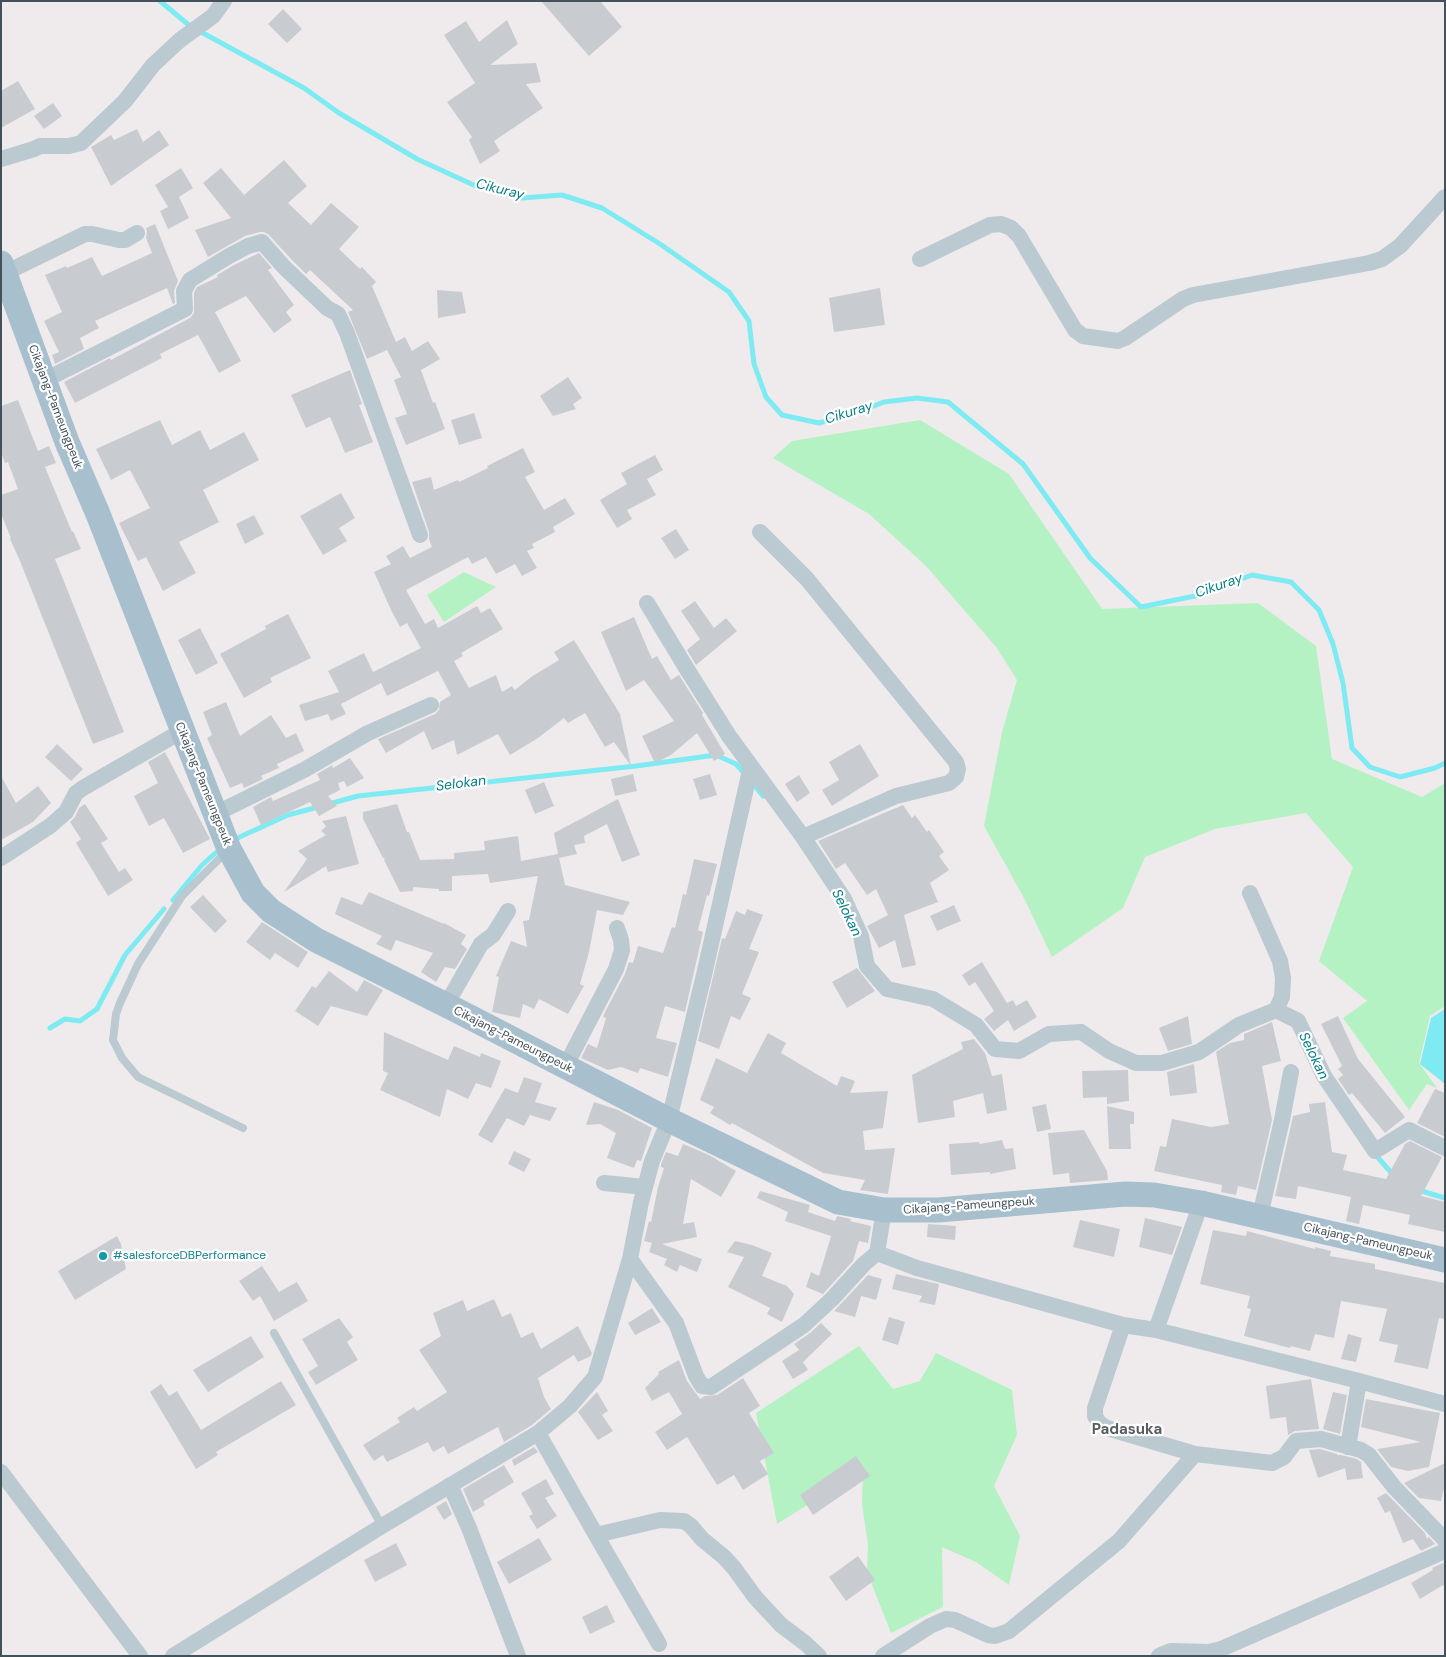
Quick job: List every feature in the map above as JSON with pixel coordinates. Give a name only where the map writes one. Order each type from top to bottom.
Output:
[{"type":"main road","name":"Cikajang-Pameungpeuk","points":[[6,282],[43,381],[98,514],[227,844],[253,893],[271,911],[316,940],[669,1120],[829,1199],[848,1205],[884,1210],[939,1210],[1125,1194],[1154,1195],[1260,1216],[1445,1260]]},
{"type":"street","points":[[1,159],[40,146],[69,146],[81,143],[125,101],[149,69],[180,40],[213,16],[224,1]]},
{"type":"street","points":[[920,258],[990,225],[1001,224],[1011,228],[1019,236],[1074,330],[1083,336],[1118,341],[1188,296],[1382,259],[1400,246],[1445,197]]},
{"type":"street","points":[[6,282],[85,234],[125,240],[138,233]]},
{"type":"street","points":[[43,381],[185,308],[184,291],[190,280],[229,256],[248,246],[262,242],[284,267],[327,308],[338,314],[347,333],[420,535]]},
{"type":"street","points":[[760,532],[807,578],[956,762],[958,769],[956,777],[949,783],[896,796],[803,837]]},
{"type":"street","points":[[647,603],[729,736],[749,775],[803,837],[844,899],[861,936],[867,966],[887,989],[933,999],[976,1025],[995,1048],[1019,1051],[1049,1034],[1080,1032],[1109,1051],[1136,1063],[1162,1063],[1199,1052],[1239,1025],[1276,1010],[1282,996],[1283,978],[1280,961],[1250,893]]},
{"type":"street","points":[[215,814],[304,770],[368,733],[431,704]]},
{"type":"street","points":[[1,858],[50,826],[66,812],[76,793],[83,788],[182,732]]},
{"type":"street","points":[[173,1656],[382,1526],[538,1433],[570,1406],[595,1377],[630,1259],[652,1161],[669,1120],[749,775]]},
{"type":"street","points":[[446,1005],[481,944],[493,935],[508,911]]},
{"type":"street","points":[[565,1067],[616,968],[622,950],[617,928]]},
{"type":"street","points":[[1276,1010],[1298,1021],[1324,1076],[1375,1151],[1409,1130],[1445,1148]]},
{"type":"street","points":[[1260,1216],[1291,1072]]},
{"type":"street","points":[[604,1183],[645,1187]]},
{"type":"street","points":[[1156,1330],[1201,1203]]},
{"type":"street","points":[[630,1259],[676,1322],[696,1376],[702,1386],[711,1386],[804,1325],[832,1299],[864,1264],[877,1253],[884,1210]]},
{"type":"street","points":[[877,1253],[927,1271],[1123,1324],[1156,1330],[1445,1404]]},
{"type":"street","points":[[1123,1324],[1095,1408],[1095,1416],[1099,1423],[1107,1428],[1195,1454],[1272,1463],[1284,1457],[1296,1441],[1321,1440],[1361,1450],[1368,1455],[1394,1487],[1445,1540]]},
{"type":"street","points":[[1348,1446],[1359,1381]]},
{"type":"street","points":[[538,1433],[659,1644]]},
{"type":"street","points":[[883,1656],[930,1626],[946,1619],[955,1620],[988,1635],[995,1636],[1008,1631],[1127,1533],[1195,1454]]},
{"type":"street","points":[[1,1472],[140,1656]]},
{"type":"street","points":[[450,1485],[469,1528],[518,1656]]},
{"type":"street","points":[[596,1535],[660,1520],[684,1521],[724,1557],[755,1597],[781,1625],[805,1642],[819,1656]]},
{"type":"street","points":[[1158,1656],[1171,1651],[1209,1652],[1221,1650],[1445,1551]]},
{"type":"lane","points":[[227,844],[182,896],[138,964],[116,1014],[113,1040],[122,1058],[138,1077],[244,1128]]},
{"type":"lane","points":[[274,1333],[382,1526]]},
{"type":"green space","points":[[920,420],[1009,474],[1102,609],[1258,603],[1316,646],[1332,759],[1422,797],[1445,783],[1445,1006],[1430,1016],[1419,1063],[1437,1088],[1427,1084],[1409,1110],[1343,1018],[1367,1001],[1319,961],[1353,867],[1306,813],[1215,829],[1145,857],[1123,908],[1052,957],[1024,898],[984,826],[1002,732],[1017,680],[996,647],[926,566],[869,514],[773,458],[792,441]]},
{"type":"green space","points":[[464,572],[496,587],[444,622],[427,595]]},
{"type":"green space","points":[[859,1346],[893,1389],[920,1381],[936,1353],[1012,1390],[1017,1435],[994,1486],[1020,1536],[1009,1585],[976,1562],[942,1547],[943,1607],[891,1633],[867,1572],[868,1545],[862,1504],[863,1470],[777,1524],[756,1413]]},
{"type":"water","points":[[1445,1009],[1445,1084],[1420,1064],[1431,1018]]},
{"type":"building","points":[[541,1],[600,1],[622,27],[589,56]]},
{"type":"building","points":[[283,9],[302,29],[287,43],[268,24]]},
{"type":"building","points":[[507,20],[518,44],[490,65],[536,63],[541,82],[526,84],[543,108],[494,141],[500,151],[480,164],[469,140],[472,137],[447,102],[475,83],[444,35],[466,21],[479,42]]},
{"type":"building","points":[[18,81],[35,109],[1,128],[1,91]]},
{"type":"building","points":[[53,103],[62,116],[44,129],[34,116]]},
{"type":"building","points":[[137,129],[143,142],[159,130],[169,145],[111,186],[91,147],[111,135],[114,140]]},
{"type":"building","points":[[284,160],[307,186],[288,203],[311,225],[331,203],[359,227],[339,249],[360,269],[362,267],[376,282],[372,286],[396,342],[405,337],[412,351],[428,341],[440,359],[421,370],[445,429],[406,445],[395,418],[407,414],[394,380],[401,377],[387,350],[367,359],[348,312],[353,310],[310,270],[306,274],[269,235],[260,232],[245,236],[208,257],[195,230],[231,218],[203,183],[221,168],[244,195]]},
{"type":"building","points":[[181,168],[193,188],[179,197],[189,218],[168,229],[160,211],[168,207],[155,185]]},
{"type":"building","points":[[155,224],[178,281],[174,291],[175,303],[173,304],[167,288],[95,321],[99,328],[80,338],[84,349],[55,364],[52,355],[59,352],[44,321],[62,312],[45,275],[92,257],[102,276],[152,253],[146,238],[146,228]]},
{"type":"building","points":[[259,253],[272,268],[268,270],[294,305],[286,312],[292,320],[274,333],[246,296],[215,312],[241,361],[219,373],[198,335],[160,354],[162,358],[75,403],[64,382],[110,358],[111,360],[190,318],[194,313],[194,293],[197,287]]},
{"type":"building","points":[[880,288],[885,325],[834,332],[829,298]]},
{"type":"building","points":[[437,290],[462,292],[466,313],[438,318]]},
{"type":"building","points":[[350,370],[362,404],[359,405],[373,442],[345,453],[330,417],[306,428],[291,395]]},
{"type":"building","points":[[568,377],[582,398],[573,404],[576,409],[553,416],[540,396]]},
{"type":"building","points":[[18,400],[38,451],[49,446],[56,463],[45,467],[81,549],[55,559],[124,732],[93,744],[1,514],[1,495],[18,489],[8,462],[5,463],[1,452],[1,406]]},
{"type":"building","points":[[474,413],[482,438],[459,445],[451,420]]},
{"type":"building","points":[[160,420],[172,445],[200,430],[210,450],[244,432],[259,460],[203,490],[219,522],[179,542],[196,573],[163,591],[146,557],[138,561],[119,523],[150,508],[130,470],[111,480],[96,449]]},
{"type":"building","points":[[523,448],[535,472],[525,477],[544,510],[565,498],[575,514],[553,527],[555,532],[532,544],[534,548],[527,551],[537,568],[522,576],[515,564],[496,574],[486,557],[472,564],[468,557],[406,590],[425,624],[434,619],[438,628],[477,606],[481,613],[490,608],[503,629],[461,653],[463,656],[454,661],[469,688],[496,675],[502,692],[512,686],[515,690],[531,677],[559,660],[554,652],[574,640],[620,714],[631,766],[614,742],[605,747],[585,713],[568,723],[564,718],[538,738],[510,755],[498,734],[457,755],[454,740],[432,750],[424,731],[386,753],[378,739],[435,714],[439,710],[440,702],[451,695],[438,671],[387,696],[381,683],[341,704],[346,714],[331,721],[328,714],[305,721],[299,705],[339,692],[328,671],[364,653],[373,672],[421,648],[407,623],[400,627],[374,572],[391,564],[386,556],[403,546],[410,558],[432,547],[429,532],[412,482],[431,477],[434,490],[458,480],[459,482]]},
{"type":"building","points":[[655,455],[663,470],[647,479],[656,495],[627,510],[632,519],[617,528],[600,500],[627,484],[621,473]]},
{"type":"building","points":[[341,493],[355,518],[339,528],[347,541],[323,555],[300,516]]},
{"type":"building","points":[[254,515],[264,534],[245,544],[236,524]]},
{"type":"building","points":[[676,529],[689,550],[675,559],[661,538]]},
{"type":"building","points":[[695,601],[714,628],[726,618],[737,631],[696,665],[687,650],[700,639],[681,611]]},
{"type":"building","points":[[288,614],[311,658],[270,678],[272,682],[244,698],[220,654],[266,629],[265,626]]},
{"type":"building","points":[[634,617],[652,659],[657,656],[671,680],[679,675],[703,713],[702,715],[725,754],[714,761],[697,733],[671,755],[655,763],[642,736],[674,721],[644,680],[626,691],[601,632]]},
{"type":"building","points":[[200,628],[218,663],[196,675],[178,640]]},
{"type":"building","points":[[226,702],[240,736],[271,715],[286,738],[296,733],[304,751],[277,764],[279,768],[261,776],[263,779],[244,788],[242,783],[230,788],[207,738],[212,735],[203,712]]},
{"type":"building","points":[[57,744],[83,769],[71,781],[45,757]]},
{"type":"building","points":[[860,744],[879,776],[832,806],[822,790],[839,780],[829,762]]},
{"type":"building","points":[[165,752],[210,839],[183,853],[164,818],[149,826],[134,796],[158,783],[148,762]]},
{"type":"building","points":[[350,758],[364,778],[347,787],[344,781],[338,783],[340,790],[328,796],[337,806],[319,816],[310,802],[261,825],[253,807],[271,797],[273,801],[320,780],[317,774],[332,765],[333,768]]},
{"type":"building","points":[[633,774],[637,791],[615,796],[611,779]]},
{"type":"building","points":[[710,774],[717,795],[700,800],[693,779]]},
{"type":"building","points":[[799,775],[810,793],[797,802],[785,784]]},
{"type":"building","points":[[1,776],[16,803],[38,786],[51,803],[33,822],[1,840]]},
{"type":"building","points":[[544,782],[554,806],[535,814],[525,790]]},
{"type":"building","points":[[618,799],[640,855],[622,862],[607,824],[584,836],[585,843],[574,845],[577,854],[559,858],[565,885],[630,902],[623,915],[597,910],[589,952],[580,984],[584,986],[568,1014],[539,999],[534,1009],[523,1004],[520,1018],[492,1012],[499,977],[496,976],[511,941],[527,947],[523,921],[529,920],[538,876],[490,883],[488,874],[452,876],[452,891],[413,887],[413,891],[400,892],[384,860],[385,858],[383,858],[363,819],[363,812],[397,804],[420,860],[454,859],[454,853],[485,850],[484,841],[518,836],[521,861],[558,854],[554,833]]},
{"type":"building","points":[[85,804],[108,839],[101,843],[119,872],[125,868],[133,880],[108,896],[76,843],[81,839],[70,822],[75,817],[79,808]]},
{"type":"building","points":[[903,805],[912,818],[915,815],[927,832],[929,830],[944,852],[939,856],[949,870],[930,883],[938,902],[904,915],[916,965],[902,968],[895,940],[879,948],[867,926],[888,915],[876,889],[867,895],[845,863],[836,869],[818,841]]},
{"type":"building","points":[[346,816],[359,864],[328,872],[326,866],[284,892],[307,859],[298,851],[326,835],[321,831],[326,826],[322,821]]},
{"type":"building","points":[[694,859],[717,864],[698,930],[703,932],[685,1012],[665,1006],[656,1038],[677,1043],[668,1077],[640,1068],[638,1073],[621,1067],[608,1070],[581,1058],[588,1044],[597,1048],[606,1018],[603,1017],[605,1012],[625,974],[629,962],[633,963],[638,946],[663,953],[672,927],[675,928],[683,894],[686,895]]},
{"type":"building","points":[[369,892],[444,923],[466,935],[461,944],[467,949],[455,969],[445,967],[436,982],[421,972],[433,953],[396,940],[391,951],[376,944],[382,936],[335,914],[341,897],[362,905]]},
{"type":"building","points":[[203,895],[227,921],[215,933],[190,907]]},
{"type":"building","points":[[954,905],[961,921],[937,931],[930,916]]},
{"type":"building","points":[[747,909],[763,915],[749,949],[759,952],[742,994],[751,998],[740,1020],[731,1016],[719,1049],[698,1041],[722,938],[725,939],[736,911],[745,915]]},
{"type":"building","points":[[262,922],[308,952],[298,968],[275,953],[270,960],[246,942]]},
{"type":"building","points":[[982,962],[1007,1003],[1013,1000],[1016,1006],[1027,1000],[1037,1017],[1014,1031],[1008,1020],[994,1031],[984,1019],[994,1011],[975,982],[969,986],[962,975]]},
{"type":"building","points":[[857,968],[875,991],[847,1008],[832,982]]},
{"type":"building","points":[[329,971],[357,992],[364,980],[383,990],[367,1016],[331,1006],[318,1026],[295,1011],[312,986],[316,988]]},
{"type":"building","points":[[1188,1016],[1192,1044],[1168,1051],[1159,1028]]},
{"type":"building","points":[[1338,1016],[1358,1059],[1405,1117],[1385,1133],[1352,1093],[1349,1095],[1338,1079],[1343,1075],[1338,1069],[1342,1066],[1321,1024]]},
{"type":"building","points":[[1272,1022],[1281,1061],[1262,1066],[1272,1120],[1256,1190],[1238,1186],[1236,1195],[1221,1192],[1222,1185],[1154,1171],[1160,1146],[1166,1147],[1172,1119],[1211,1127],[1229,1124],[1216,1052],[1230,1043],[1244,1040],[1244,1034]]},
{"type":"building","points":[[384,1032],[448,1060],[454,1046],[480,1057],[481,1053],[501,1061],[491,1088],[476,1083],[468,1099],[447,1089],[440,1117],[380,1090],[388,1073],[383,1071]]},
{"type":"building","points":[[768,1033],[786,1043],[781,1053],[837,1086],[841,1076],[855,1081],[850,1093],[888,1091],[883,1128],[863,1131],[865,1150],[895,1148],[888,1194],[860,1190],[865,1180],[823,1173],[732,1123],[730,1125],[710,1113],[714,1107],[700,1100],[716,1058],[747,1073]]},
{"type":"building","points":[[974,1039],[985,1053],[992,1076],[1002,1074],[1007,1110],[987,1114],[983,1093],[953,1101],[955,1117],[918,1123],[912,1075],[963,1049],[961,1042]]},
{"type":"building","points":[[1194,1064],[1197,1093],[1170,1096],[1167,1072]]},
{"type":"building","points":[[1128,1070],[1129,1101],[1107,1104],[1107,1097],[1083,1098],[1082,1071]]},
{"type":"building","points":[[524,1077],[542,1083],[535,1102],[557,1108],[550,1121],[530,1115],[524,1126],[507,1118],[492,1143],[478,1135],[505,1088],[518,1093]]},
{"type":"building","points":[[1435,1089],[1445,1093],[1445,1137],[1417,1123]]},
{"type":"building","points":[[594,1102],[618,1110],[652,1128],[641,1161],[637,1160],[634,1168],[607,1158],[616,1133],[600,1124],[586,1125]]},
{"type":"building","points":[[1325,1102],[1332,1152],[1347,1155],[1343,1170],[1386,1179],[1405,1144],[1410,1141],[1442,1157],[1421,1196],[1445,1202],[1445,1232],[1408,1224],[1410,1215],[1363,1205],[1359,1224],[1346,1221],[1351,1197],[1298,1186],[1296,1199],[1275,1196],[1293,1116],[1310,1112],[1309,1104]]},
{"type":"building","points":[[1046,1104],[1051,1129],[1037,1132],[1032,1107]]},
{"type":"building","points":[[1107,1106],[1134,1112],[1134,1124],[1130,1124],[1131,1149],[1109,1149]]},
{"type":"building","points":[[1084,1130],[1107,1171],[1108,1180],[1070,1183],[1069,1173],[1053,1175],[1048,1133]]},
{"type":"building","points":[[1002,1140],[1005,1149],[1013,1148],[1016,1169],[990,1174],[990,1172],[951,1175],[949,1144],[979,1142],[980,1144]]},
{"type":"building","points":[[683,1144],[709,1155],[736,1171],[721,1197],[691,1179],[683,1224],[694,1222],[697,1237],[662,1244],[702,1259],[697,1272],[680,1265],[677,1272],[664,1265],[667,1259],[649,1252],[652,1243],[644,1241],[649,1221],[651,1222],[664,1168],[661,1167],[661,1164],[666,1152],[678,1156]]},
{"type":"building","points":[[514,1151],[531,1159],[524,1172],[508,1164]]},
{"type":"building","points":[[760,1191],[810,1205],[808,1212],[835,1221],[837,1216],[871,1226],[868,1243],[859,1241],[853,1261],[823,1294],[806,1287],[811,1272],[819,1276],[831,1236],[785,1221],[788,1212],[757,1198]]},
{"type":"building","points":[[1145,1218],[1182,1227],[1172,1255],[1139,1247]]},
{"type":"building","points":[[1080,1220],[1120,1229],[1114,1257],[1073,1247]]},
{"type":"building","points":[[928,1224],[956,1226],[955,1240],[927,1237]]},
{"type":"building","points":[[1213,1230],[1246,1236],[1247,1231],[1315,1249],[1315,1247],[1331,1251],[1330,1256],[1375,1264],[1375,1269],[1445,1283],[1445,1319],[1439,1318],[1428,1369],[1394,1362],[1398,1345],[1379,1341],[1387,1309],[1341,1301],[1334,1338],[1315,1334],[1310,1351],[1291,1346],[1290,1348],[1244,1336],[1251,1309],[1247,1308],[1250,1296],[1200,1284]]},
{"type":"building","name":"#salesforceDBPerformance","points":[[117,1236],[121,1244],[126,1269],[75,1300],[58,1271]]},
{"type":"building","points":[[735,1241],[772,1253],[762,1276],[787,1286],[794,1294],[782,1322],[767,1314],[770,1308],[728,1287],[744,1257],[727,1252]]},
{"type":"building","points":[[262,1266],[279,1292],[297,1282],[308,1301],[274,1321],[260,1296],[253,1301],[239,1281]]},
{"type":"building","points":[[896,1274],[939,1284],[935,1305],[919,1302],[922,1296],[892,1289]]},
{"type":"building","points":[[868,1275],[882,1279],[876,1300],[861,1296],[855,1317],[834,1311]]},
{"type":"building","points":[[494,1299],[502,1317],[511,1313],[521,1338],[533,1332],[541,1349],[578,1326],[592,1353],[591,1356],[578,1362],[574,1355],[538,1378],[544,1397],[551,1409],[532,1425],[504,1442],[498,1427],[448,1454],[444,1446],[433,1452],[428,1442],[387,1462],[383,1455],[374,1461],[363,1445],[400,1422],[397,1418],[414,1407],[417,1411],[447,1392],[419,1350],[441,1336],[433,1313],[463,1300],[467,1311]]},
{"type":"building","points":[[652,1308],[661,1322],[635,1335],[628,1323]]},
{"type":"building","points":[[889,1317],[905,1322],[898,1345],[882,1340]]},
{"type":"building","points":[[339,1318],[353,1337],[347,1342],[358,1360],[316,1385],[308,1372],[318,1366],[302,1339]]},
{"type":"building","points":[[821,1323],[832,1334],[803,1362],[808,1370],[793,1379],[782,1361],[799,1350],[794,1344]]},
{"type":"building","points":[[1348,1334],[1362,1338],[1356,1362],[1341,1359]]},
{"type":"building","points":[[251,1336],[264,1357],[208,1392],[193,1370]]},
{"type":"building","points":[[679,1360],[687,1381],[700,1399],[705,1396],[717,1395],[743,1378],[760,1406],[749,1413],[774,1453],[760,1461],[768,1474],[743,1490],[734,1475],[717,1485],[687,1437],[667,1450],[655,1432],[682,1414],[669,1392],[652,1401],[645,1388],[659,1374],[658,1372]]},
{"type":"building","points":[[1311,1379],[1319,1429],[1295,1431],[1288,1435],[1286,1417],[1270,1419],[1266,1386]]},
{"type":"building","points":[[281,1381],[296,1405],[216,1452],[218,1455],[196,1469],[150,1392],[161,1384],[169,1396],[177,1391],[201,1430]]},
{"type":"building","points":[[597,1392],[608,1411],[602,1415],[613,1431],[598,1440],[578,1412]]},
{"type":"building","points":[[1333,1392],[1347,1395],[1340,1434],[1323,1429]]},
{"type":"building","points":[[1366,1399],[1440,1413],[1429,1467],[1408,1471],[1391,1467],[1377,1449],[1421,1442],[1361,1427]]},
{"type":"building","points":[[534,1447],[538,1452],[514,1466],[512,1460]]},
{"type":"building","points":[[1320,1449],[1357,1459],[1362,1463],[1363,1478],[1347,1480],[1345,1468],[1318,1478],[1309,1450]]},
{"type":"building","points":[[856,1456],[870,1476],[813,1515],[800,1495]]},
{"type":"building","points":[[1445,1463],[1445,1484],[1441,1501],[1419,1498],[1404,1483]]},
{"type":"building","points":[[504,1465],[514,1482],[483,1501],[485,1505],[473,1512],[463,1489]]},
{"type":"building","points":[[546,1479],[554,1494],[545,1498],[557,1516],[537,1529],[529,1516],[533,1514],[521,1493]]},
{"type":"building","points":[[1386,1493],[1425,1533],[1427,1539],[1429,1537],[1435,1544],[1421,1551],[1413,1539],[1403,1543],[1390,1511],[1385,1513],[1377,1498]]},
{"type":"building","points":[[446,1501],[452,1514],[444,1520],[436,1507]]},
{"type":"building","points":[[539,1538],[552,1560],[509,1584],[497,1562]]},
{"type":"building","points":[[396,1543],[407,1565],[375,1582],[364,1560]]},
{"type":"building","points":[[858,1556],[875,1580],[846,1601],[829,1577]]},
{"type":"building","points":[[1445,1562],[1445,1588],[1443,1585],[1420,1599],[1411,1583],[1433,1570],[1432,1568]]},
{"type":"building","points":[[607,1605],[615,1622],[590,1634],[582,1617]]},
{"type":"waterway","name":"Cikuray","points":[[160,1],[190,26],[304,88],[339,113],[417,159],[478,187],[522,198],[562,195],[602,208],[660,244],[729,292],[749,321],[754,364],[766,397],[782,415],[819,423],[853,414],[884,402],[917,398],[948,402],[1023,464],[1090,558],[1141,607],[1195,596],[1252,575],[1291,582],[1319,610],[1333,644],[1343,683],[1352,748],[1370,767],[1400,777],[1435,768],[1445,763]]},
{"type":"waterway","name":"Selokan","points":[[329,804],[358,796],[636,766],[716,755],[736,764],[745,774]]},
{"type":"waterway","name":"Selokan","points":[[751,781],[763,796]]},
{"type":"waterway","name":"Selokan","points":[[233,840],[288,815],[318,807]]},
{"type":"waterway","name":"Selokan","points":[[173,900],[202,865],[220,849]]},
{"type":"waterway","name":"Selokan","points":[[50,1028],[65,1019],[80,1021],[97,1009],[125,955],[164,909]]},
{"type":"waterway","name":"Selokan","points":[[1375,1154],[1394,1176]]},
{"type":"waterway","name":"Selokan","points":[[1418,1190],[1445,1198]]},
{"type":"place","name":"#salesforceDBPerformance","points":[[103,1256]]},
{"type":"district","name":"Padasuka","points":[[1127,1430]]}]
